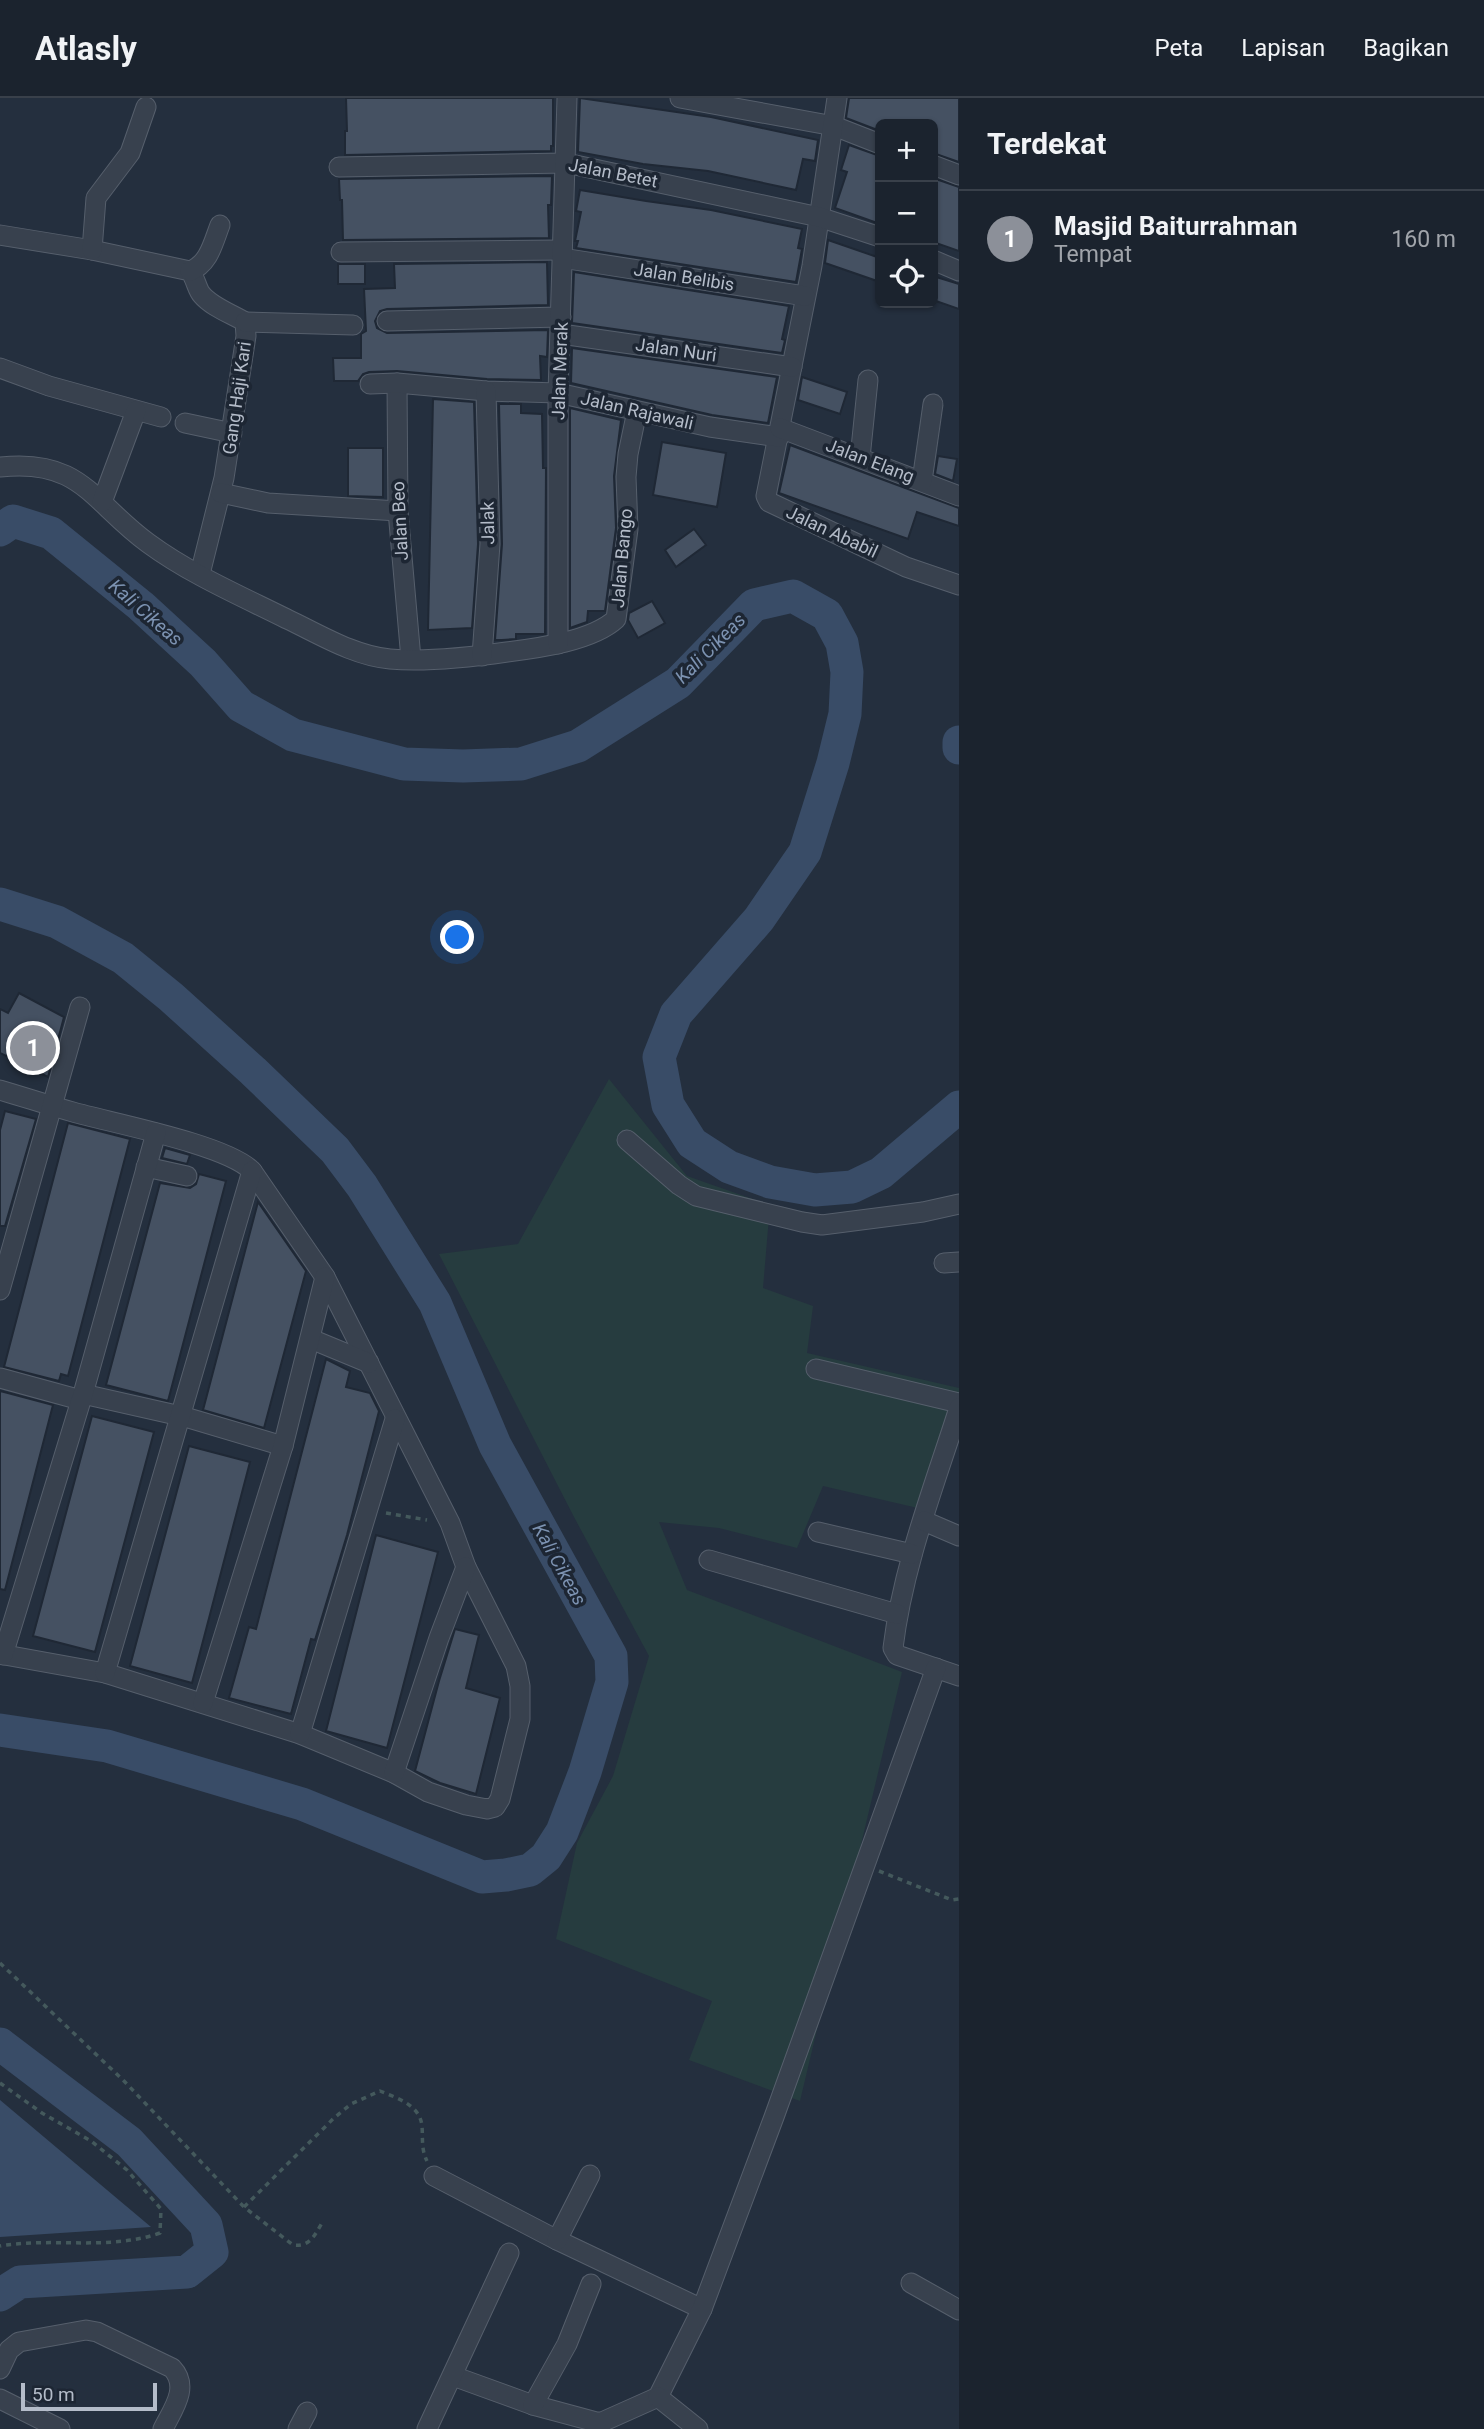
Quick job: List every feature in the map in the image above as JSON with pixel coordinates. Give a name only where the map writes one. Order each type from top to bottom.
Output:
[{"type":"street","name":"Jalan Merak","points":[[558,643],[558,393],[567,98]]},
{"type":"street","points":[[680,98],[834,126],[875,142]]},
{"type":"street","points":[[780,432],[820,217],[837,98]]},
{"type":"street","points":[[92,250],[96,198],[130,153],[146,107]]},
{"type":"street","name":"Jalan Betet","points":[[339,167],[566,163],[820,217],[875,235]]},
{"type":"street","points":[[938,167],[959,175]]},
{"type":"street","points":[[0,235],[92,250],[190,271],[199,267],[208,257],[220,225]]},
{"type":"street","name":"Jalan Belibis","points":[[341,252],[562,254],[805,296]]},
{"type":"street","points":[[938,262],[959,271]]},
{"type":"street","name":"Gang Haji Kari","points":[[190,271],[197,280],[197,288],[202,295],[245,322],[246,336],[221,493],[200,574]]},
{"type":"street","name":"Jalan Nuri","points":[[387,321],[561,325],[792,367]]},
{"type":"street","points":[[245,322],[353,326]]},
{"type":"street","points":[[0,368],[49,386],[161,417]]},
{"type":"street","points":[[860,458],[868,380]]},
{"type":"street","name":"Jalan Rajawali","points":[[370,384],[397,383],[486,391],[558,393],[710,427],[780,432]]},
{"type":"street","name":"Jalan Beo","points":[[397,383],[398,511],[411,659]]},
{"type":"street","name":"Jalak","points":[[482,656],[489,544],[486,391]]},
{"type":"street","points":[[922,481],[933,404]]},
{"type":"street","points":[[102,502],[136,411]]},
{"type":"street","name":"Jalan Bango","points":[[0,467],[25,465],[55,470],[74,478],[148,543],[200,574],[327,638],[363,653],[390,659],[482,656],[558,643],[609,625],[617,619],[628,529],[628,454],[637,411]]},
{"type":"street","points":[[185,423],[232,433]]},
{"type":"street","name":"Jalan Elang","points":[[780,432],[860,458],[959,496]]},
{"type":"street","name":"Jalan Ababil","points":[[780,432],[766,496],[769,502],[906,567],[959,585]]},
{"type":"street","points":[[221,493],[268,503],[398,511]]},
{"type":"street","points":[[0,1290],[80,1007]]},
{"type":"street","points":[[0,1090],[156,1133],[235,1158],[245,1163],[252,1171],[325,1277],[450,1524],[466,1567],[508,1647],[520,1686],[520,1719],[500,1800],[495,1807],[487,1809],[466,1805],[428,1792],[394,1773],[300,1734],[202,1703],[105,1673],[1,1654],[83,1394],[156,1133]]},
{"type":"street","points":[[627,1140],[679,1185],[696,1196],[802,1222],[822,1225],[923,1212],[959,1204]]},
{"type":"street","points":[[146,1167],[187,1176]]},
{"type":"street","points":[[105,1673],[252,1171]]},
{"type":"street","points":[[202,1703],[283,1446],[325,1277]]},
{"type":"street","points":[[310,1339],[369,1363]]},
{"type":"street","points":[[816,1369],[959,1403]]},
{"type":"street","points":[[0,1378],[77,1399],[83,1394]]},
{"type":"street","points":[[83,1394],[181,1416],[283,1446]]},
{"type":"street","points":[[959,1408],[912,1553],[897,1614],[893,1651],[959,1676]]},
{"type":"street","points":[[300,1734],[395,1419]]},
{"type":"street","points":[[924,1521],[959,1536]]},
{"type":"street","points":[[818,1532],[912,1553]]},
{"type":"street","points":[[709,1560],[897,1614]]},
{"type":"street","points":[[394,1773],[466,1567]]},
{"type":"street","points":[[453,2376],[533,2405],[602,2422],[658,2397],[702,2309],[936,1668]]},
{"type":"street","points":[[557,2241],[590,2175]]},
{"type":"street","points":[[435,2176],[557,2241],[702,2309]]},
{"type":"street","points":[[428,2429],[509,2253]]},
{"type":"street","points":[[911,2283],[959,2310]]},
{"type":"street","points":[[533,2405],[567,2344],[592,2284]]},
{"type":"street","points":[[0,2369],[9,2350],[19,2342],[86,2330],[97,2333],[172,2368],[180,2375],[182,2385],[163,2429]]},
{"type":"street","points":[[658,2397],[698,2429]]},
{"type":"street","points":[[0,2399],[61,2429]]},
{"type":"path","points":[[369,1511],[450,1524]]},
{"type":"path","points":[[864,1865],[951,1900],[959,1899]]},
{"type":"path","points":[[0,1963],[124,2081],[244,2207],[293,2245],[301,2246],[310,2242],[322,2223]]},
{"type":"path","points":[[0,2083],[42,2113],[91,2141],[127,2171],[161,2209],[160,2233],[137,2241],[22,2242],[0,2246]]},
{"type":"path","points":[[244,2207],[334,2118],[351,2104],[380,2091],[410,2104],[422,2122],[422,2151],[435,2176]]},
{"type":"green space","points":[[609,1079],[687,1176],[770,1205],[763,1288],[813,1306],[807,1353],[959,1388],[959,1400],[922,1509],[823,1486],[797,1548],[719,1528],[659,1522],[687,1590],[902,1672],[800,2101],[689,2060],[712,2001],[556,1939],[577,1843],[613,1776],[649,1656],[574,1517],[439,1254],[518,1244]]},
{"type":"water","points":[[0,2100],[151,2227],[0,2237]]},
{"type":"building","points":[[346,98],[553,98],[553,146],[551,151],[345,155]]},
{"type":"building","points":[[580,98],[711,117],[818,140],[815,161],[803,159],[796,190],[708,171],[643,164],[578,152]]},
{"type":"building","points":[[849,98],[959,98],[959,162],[938,155],[938,119],[875,119],[875,129],[846,118]]},
{"type":"building","points":[[849,145],[875,154],[875,222],[835,208],[847,172],[841,170]]},
{"type":"building","points":[[552,176],[551,205],[548,205],[549,238],[343,240],[339,179]]},
{"type":"building","points":[[938,180],[959,187],[959,251],[938,244]]},
{"type":"building","points":[[580,190],[711,210],[802,229],[798,248],[802,249],[796,282],[576,248],[581,212],[576,211]]},
{"type":"building","points":[[828,240],[875,256],[875,280],[825,263]]},
{"type":"building","points":[[547,262],[548,305],[387,309],[380,311],[375,321],[377,328],[387,333],[548,330],[547,357],[540,356],[541,380],[487,379],[397,371],[369,372],[363,374],[358,381],[334,381],[333,358],[361,358],[361,334],[366,331],[364,289],[395,288],[394,264]]},
{"type":"building","points":[[338,264],[365,264],[365,284],[338,284]]},
{"type":"building","points":[[574,272],[789,306],[782,353],[572,323]]},
{"type":"building","points":[[938,278],[959,284],[959,309],[938,302]]},
{"type":"building","points":[[572,348],[777,377],[768,423],[712,415],[571,383]]},
{"type":"building","points":[[802,377],[847,392],[840,414],[798,400]]},
{"type":"building","points":[[433,399],[474,402],[478,544],[472,628],[428,630]]},
{"type":"building","points":[[499,404],[521,404],[521,413],[542,414],[543,468],[546,468],[545,634],[516,634],[516,639],[495,640],[502,544]]},
{"type":"building","points":[[570,408],[621,420],[614,476],[616,528],[605,611],[588,611],[587,622],[570,628]]},
{"type":"building","points":[[662,442],[726,453],[717,507],[653,495]]},
{"type":"building","points":[[790,445],[959,508],[959,526],[917,512],[908,539],[779,493]]},
{"type":"building","points":[[348,448],[383,448],[383,497],[348,496]]},
{"type":"building","points":[[938,456],[957,459],[953,481],[935,474]]},
{"type":"building","points":[[694,529],[706,545],[676,567],[665,550]]},
{"type":"building","points":[[652,601],[665,623],[638,638],[628,620],[629,613]]},
{"type":"building","points":[[19,993],[64,1017],[48,1077],[0,1053],[0,1009],[8,1013]]},
{"type":"building","points":[[5,1111],[36,1119],[5,1226],[0,1226],[0,1130]]},
{"type":"building","points":[[68,1123],[130,1139],[68,1376],[61,1374],[59,1381],[4,1367]]},
{"type":"building","points":[[165,1148],[190,1155],[187,1164],[162,1158]]},
{"type":"building","points":[[199,1174],[226,1181],[168,1401],[106,1385],[160,1183],[190,1188],[196,1184]]},
{"type":"building","points":[[258,1202],[306,1271],[264,1428],[203,1410]]},
{"type":"building","points":[[326,1359],[350,1371],[346,1387],[370,1393],[379,1411],[347,1535],[315,1640],[311,1639],[291,1714],[229,1698],[249,1627],[256,1629]]},
{"type":"building","points":[[0,1391],[53,1405],[5,1590],[0,1589]]},
{"type":"building","points":[[92,1416],[154,1432],[95,1652],[33,1636]]},
{"type":"building","points":[[189,1446],[250,1462],[192,1683],[130,1666]]},
{"type":"building","points":[[376,1535],[438,1552],[387,1748],[326,1731]]},
{"type":"building","points":[[455,1629],[479,1635],[466,1688],[500,1698],[476,1794],[440,1783],[415,1771]]},
{"type":"waterway","name":"Kali Cikeas","points":[[0,530],[13,521],[51,533],[141,606],[203,663],[241,706],[293,735],[404,764],[521,764],[578,746],[678,683],[754,605],[793,596],[827,615],[842,643],[847,672],[845,714],[833,763],[805,852],[759,919],[676,1014],[659,1057],[668,1105],[692,1143],[729,1167],[770,1182],[815,1190],[852,1187],[881,1173],[959,1107]]},
{"type":"waterway","name":"Kali Cikeas","points":[[959,742],[959,748]]},
{"type":"waterway","name":"Kali Cikeas","points":[[0,904],[57,922],[123,958],[253,1071],[335,1150],[362,1186],[435,1303],[495,1445],[611,1656],[612,1682],[585,1772],[562,1832],[546,1857],[530,1870],[482,1877],[302,1804],[107,1746],[0,1730]]},
{"type":"waterway","points":[[0,2044],[129,2142],[206,2225],[212,2252],[187,2272],[20,2282],[0,2295]]},
{"type":"place","name":"Masjid Baiturrahman","points":[[33,1048]]}]
